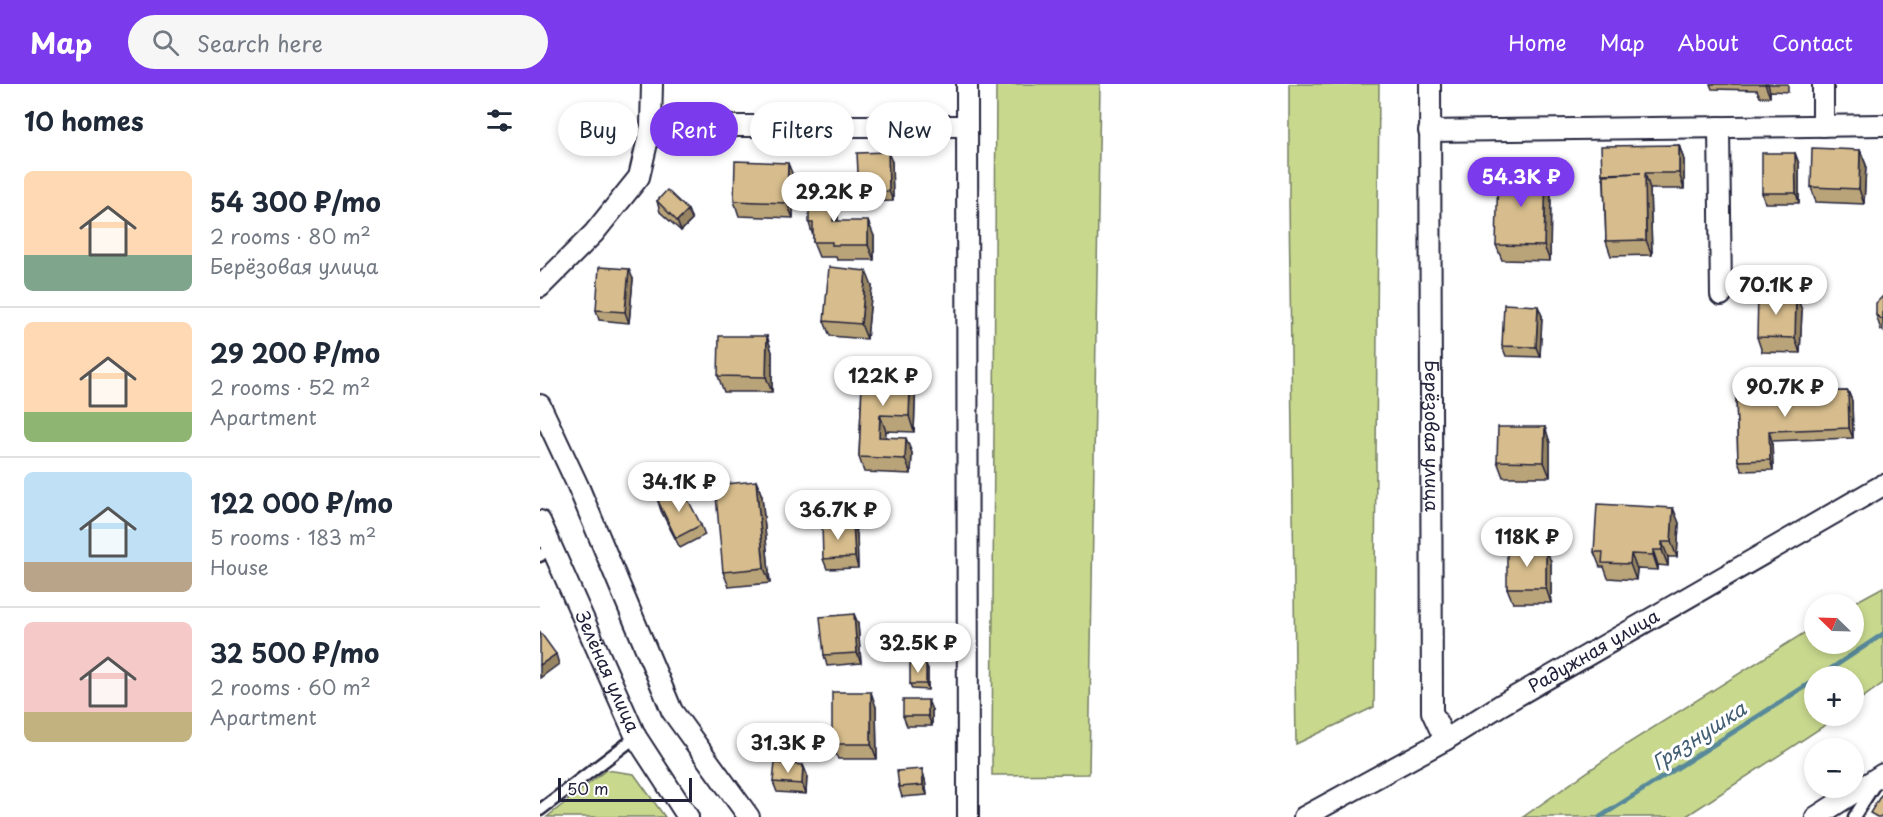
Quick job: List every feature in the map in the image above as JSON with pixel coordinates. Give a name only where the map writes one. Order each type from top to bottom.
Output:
[{"type":"street","points":[[652,84],[652,102]]},
{"type":"street","points":[[967,84],[968,817]]},
{"type":"street","name":"Берёзовая улица","points":[[1430,84],[1432,712],[1445,740]]},
{"type":"street","points":[[1823,84],[1824,126]]},
{"type":"street","points":[[738,126],[967,126]]},
{"type":"street","points":[[1430,131],[1883,126]]},
{"type":"street","points":[[1719,127],[1721,295]]},
{"type":"street","points":[[540,287],[594,233],[639,177],[650,130]]},
{"type":"street","points":[[540,405],[578,486],[672,711],[749,817]]},
{"type":"street","name":"Радужная улица","points":[[1304,817],[1445,740],[1501,705],[1883,485]]},
{"type":"street","name":"Зелёная улица","points":[[540,521],[546,551],[636,737],[687,817]]},
{"type":"street","points":[[1816,817],[1882,775]]},
{"type":"lane","points":[[540,810],[636,737]]},
{"type":"lane","points":[[1854,817],[1882,775]]},
{"type":"green space","points":[[996,84],[1100,84],[1089,774],[992,775]]},
{"type":"green space","points":[[1289,84],[1379,84],[1374,707],[1296,744],[1289,199]]},
{"type":"green space","points":[[1883,587],[1883,683],[1864,697],[1864,666],[1804,666],[1804,726],[1824,726],[1685,817],[1523,817],[1627,744],[1804,633],[1804,654],[1864,654],[1864,597]]},
{"type":"green space","points":[[606,770],[634,774],[665,817],[547,817]]},
{"type":"building","points":[[1679,145],[1679,173],[1645,173],[1646,240],[1606,241],[1604,175],[1641,173],[1602,174],[1601,146]]},
{"type":"building","points":[[1812,148],[1860,150],[1859,189],[1811,187]]},
{"type":"building","points":[[857,153],[866,153],[866,156],[888,156],[889,191],[859,192]]},
{"type":"building","points":[[1762,153],[1795,153],[1796,193],[1762,193]]},
{"type":"building","points":[[735,161],[788,163],[787,203],[734,201]]},
{"type":"building","points":[[1498,170],[1546,171],[1544,246],[1496,245]]},
{"type":"building","points":[[667,190],[688,210],[677,221],[657,201]]},
{"type":"building","points":[[809,190],[833,190],[833,221],[868,221],[868,245],[832,245],[832,242],[813,242],[813,223],[809,223]]},
{"type":"building","points":[[599,267],[629,269],[625,312],[596,310]]},
{"type":"building","points":[[829,267],[866,271],[861,324],[824,321]]},
{"type":"building","points":[[1758,294],[1796,295],[1795,338],[1757,337]]},
{"type":"building","points":[[1883,296],[1883,320],[1876,315],[1876,303]]},
{"type":"building","points":[[1504,304],[1538,306],[1536,347],[1502,346]]},
{"type":"building","points":[[719,336],[767,336],[766,377],[718,376]]},
{"type":"building","points":[[863,361],[911,363],[909,416],[880,415],[879,437],[906,438],[905,459],[859,457]]},
{"type":"building","points":[[1848,391],[1849,428],[1769,431],[1770,460],[1738,461],[1736,394]]},
{"type":"building","points":[[1498,427],[1545,427],[1544,462],[1497,461]]},
{"type":"building","points":[[756,481],[764,568],[723,572],[715,485]]},
{"type":"building","points":[[682,488],[701,525],[676,538],[658,501]]},
{"type":"building","points":[[1597,504],[1673,508],[1671,542],[1662,542],[1662,550],[1653,550],[1653,555],[1631,554],[1630,564],[1602,563],[1603,552],[1594,552]]},
{"type":"building","points":[[853,523],[855,557],[823,559],[822,524]]},
{"type":"building","points":[[1507,547],[1546,547],[1546,588],[1507,588]]},
{"type":"building","points":[[854,614],[857,653],[824,655],[820,617]]},
{"type":"building","points":[[540,632],[556,654],[540,665]]},
{"type":"building","points":[[910,664],[926,664],[926,684],[910,684]]},
{"type":"building","points":[[832,692],[871,692],[871,744],[832,744]]},
{"type":"building","points":[[903,700],[928,700],[928,716],[903,716]]},
{"type":"building","points":[[775,763],[803,765],[802,784],[773,782]]},
{"type":"building","points":[[922,769],[923,785],[899,787],[897,771]]},
{"type":"building","points":[[1881,795],[1883,796],[1883,817],[1877,817],[1870,813]]},
{"type":"waterway","name":"Грязнушка","points":[[1835,666],[1883,634]]},
{"type":"waterway","name":"Грязнушка","points":[[1600,817],[1804,687]]}]
